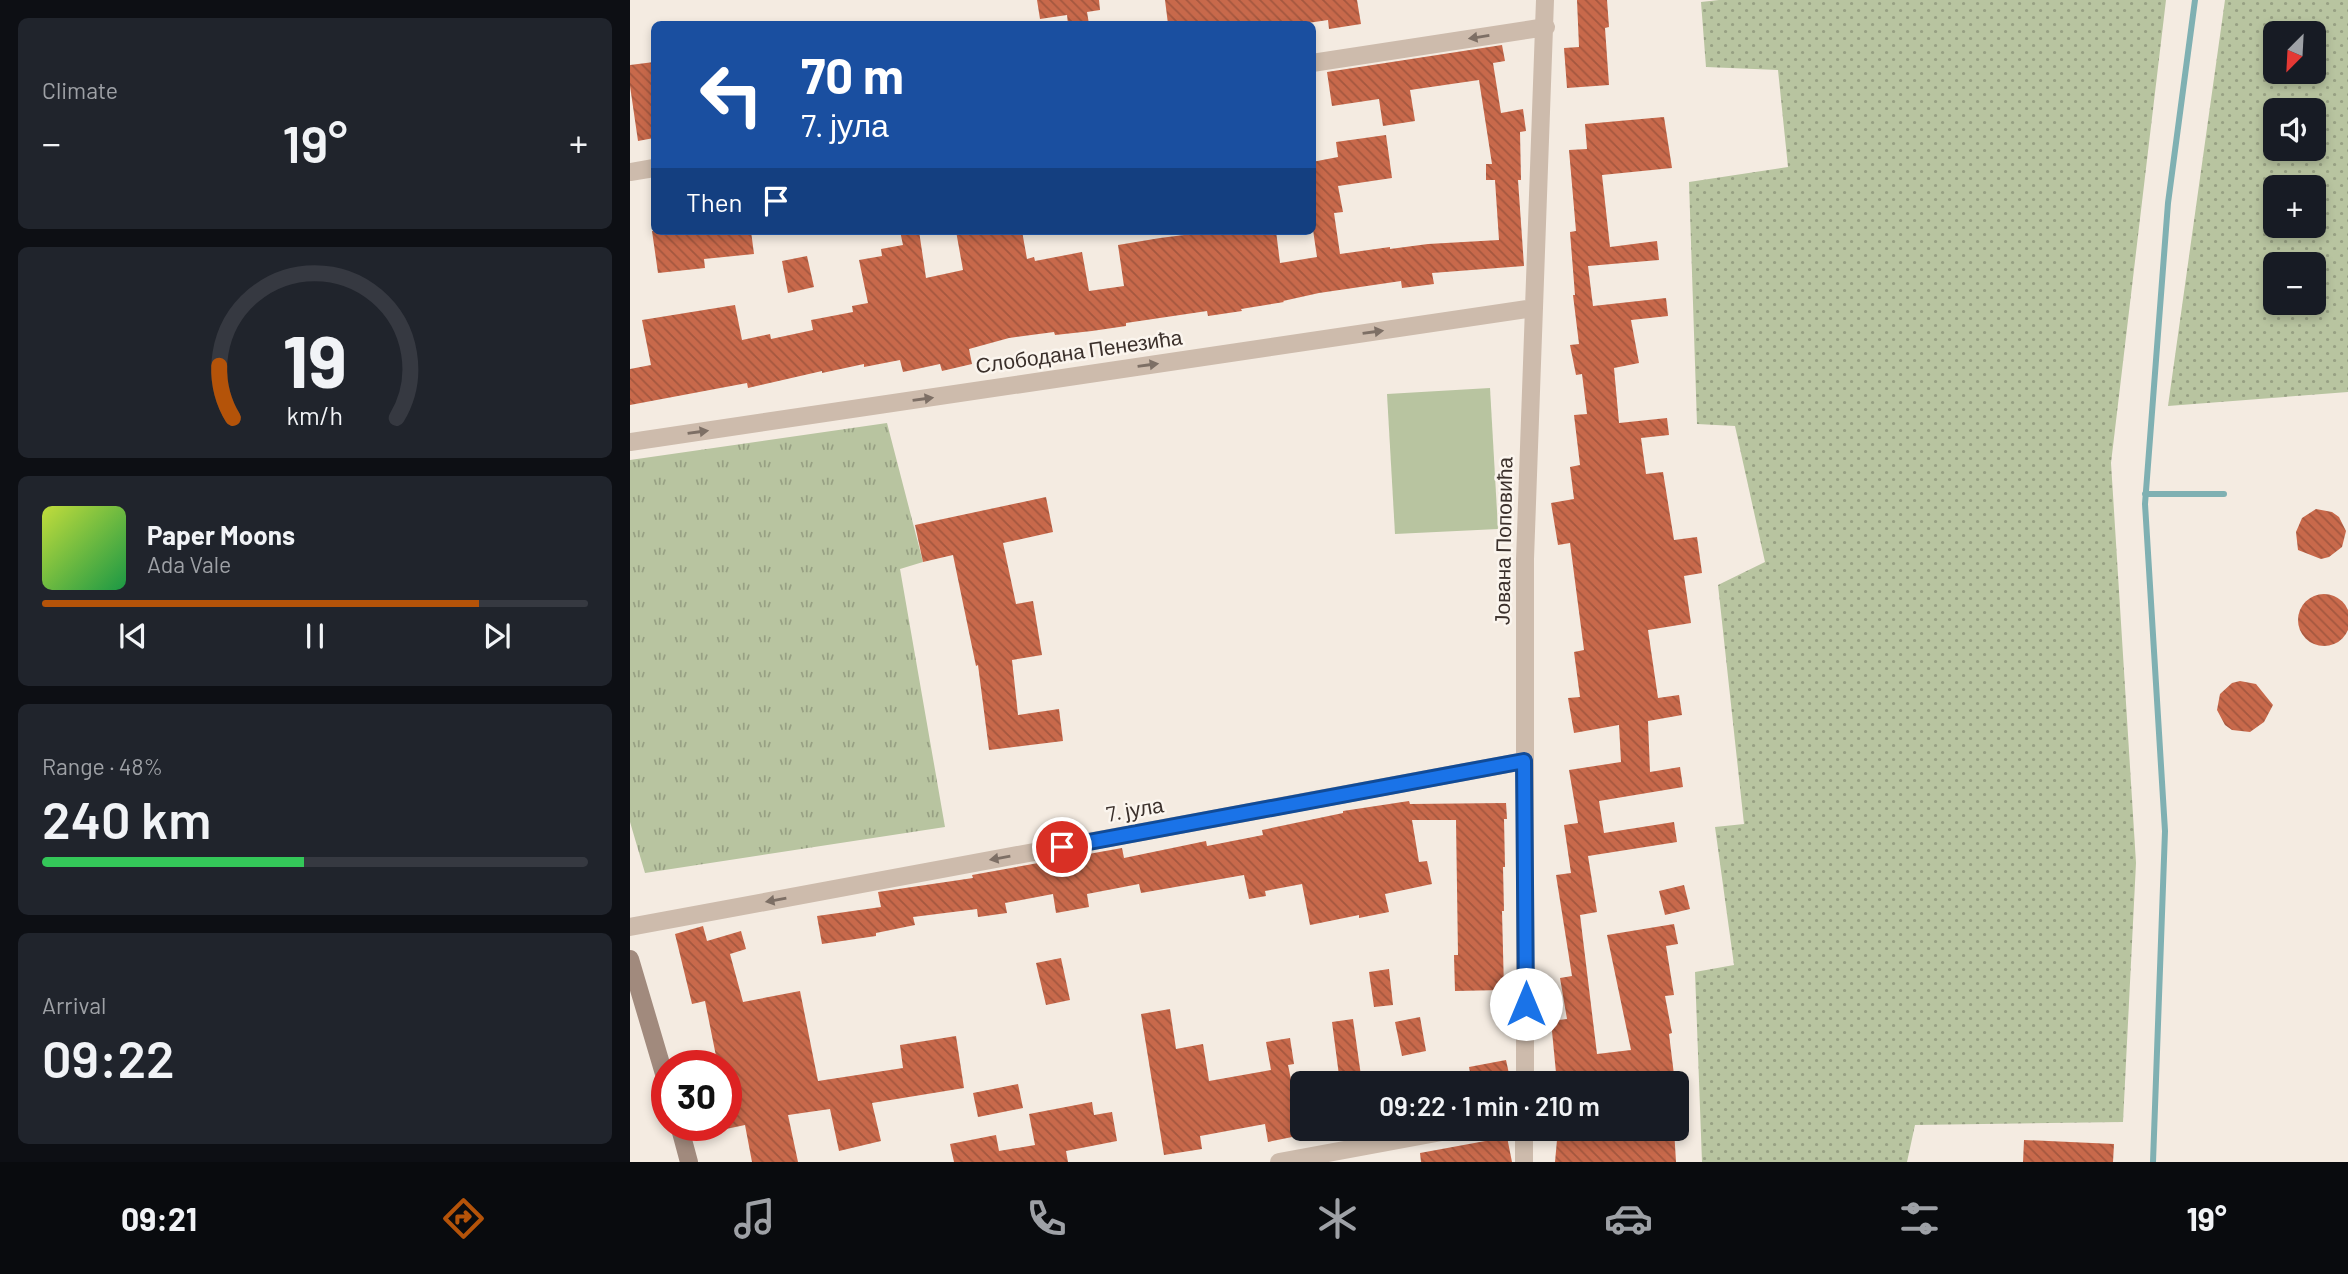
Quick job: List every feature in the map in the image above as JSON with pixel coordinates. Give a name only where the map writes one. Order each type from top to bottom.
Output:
[{"type":"main road","points":[[630,959],[657,1050]]},
{"type":"main road","points":[[684,1141],[690,1162]]},
{"type":"street","name":"Јована Поповића","points":[[1525,1071],[1525,559],[1545,0]]},
{"type":"street","points":[[1316,62],[1546,27]]},
{"type":"street","points":[[630,172],[651,168]]},
{"type":"street","name":"Слободана Пенезића","points":[[630,442],[1534,308]]},
{"type":"street","name":"7. јула","points":[[630,927],[1524,761]]},
{"type":"street","points":[[1279,1162],[1393,1141]]},
{"type":"street","points":[[1524,1141],[1524,1162]]},
{"type":"green space","points":[[2166,0],[2111,463],[2136,863],[2123,1122],[1915,1125],[1907,1162],[1702,1162],[1695,972],[1734,965],[1715,827],[1744,824],[1718,585],[1765,562],[1735,426],[1697,424],[1689,182],[1788,167],[1778,70],[1706,67],[1701,2]]},
{"type":"green space","points":[[2225,0],[2348,0],[2348,392],[2168,406]]},
{"type":"green space","points":[[1490,388],[1498,529],[1395,534],[1387,394]]},
{"type":"green space","points":[[887,423],[923,562],[900,569],[945,827],[645,873],[630,822],[630,460]]},
{"type":"building","points":[[1037,0],[1099,0],[1100,10],[1087,12],[1088,21],[1068,21],[1067,15],[1040,19]]},
{"type":"building","points":[[1165,0],[1357,0],[1361,24],[1329,29],[1328,20],[1168,21]]},
{"type":"building","points":[[1577,0],[1607,0],[1609,27],[1605,28],[1609,85],[1567,88],[1564,48],[1579,47]]},
{"type":"building","points":[[1502,45],[1505,61],[1493,63],[1501,113],[1523,109],[1526,131],[1520,132],[1521,180],[1518,180],[1524,266],[1432,273],[1434,284],[1402,288],[1401,281],[1319,293],[1208,316],[1207,311],[1092,331],[1055,335],[1054,332],[1009,338],[969,349],[972,364],[942,371],[940,364],[903,372],[900,360],[822,371],[748,388],[747,383],[630,405],[630,369],[651,365],[642,320],[735,305],[742,340],[770,334],[771,339],[813,330],[811,320],[853,312],[852,306],[868,303],[859,260],[882,256],[881,249],[903,245],[901,235],[920,235],[926,278],[963,270],[957,235],[1023,235],[1027,259],[1034,257],[1035,261],[1082,252],[1089,291],[1124,286],[1118,245],[1160,238],[1184,235],[1276,235],[1280,263],[1317,257],[1314,235],[1316,235],[1316,161],[1338,157],[1336,142],[1386,135],[1392,178],[1338,186],[1343,212],[1334,213],[1340,254],[1390,247],[1499,240],[1495,180],[1486,180],[1486,164],[1492,164],[1479,80],[1410,90],[1415,121],[1383,126],[1379,99],[1332,106],[1327,72]]},
{"type":"building","points":[[651,62],[651,139],[638,141],[630,86],[630,65]]},
{"type":"building","points":[[1664,117],[1672,168],[1602,175],[1610,247],[1657,241],[1659,260],[1588,266],[1593,306],[1666,298],[1668,316],[1631,320],[1639,363],[1614,368],[1619,423],[1667,418],[1669,435],[1641,438],[1646,474],[1663,472],[1674,540],[1697,537],[1702,573],[1684,576],[1691,623],[1648,630],[1658,698],[1679,695],[1682,715],[1648,721],[1650,772],[1680,767],[1683,787],[1599,801],[1604,833],[1674,822],[1677,842],[1588,856],[1597,912],[1580,915],[1597,1054],[1631,1050],[1607,935],[1674,924],[1678,944],[1666,946],[1674,995],[1665,996],[1672,1033],[1669,1034],[1674,1071],[1556,1071],[1551,1021],[1567,1019],[1560,978],[1572,976],[1556,875],[1571,873],[1564,825],[1578,823],[1569,770],[1621,762],[1619,725],[1574,733],[1568,698],[1580,697],[1574,652],[1584,650],[1570,543],[1558,545],[1551,503],[1574,499],[1570,467],[1580,465],[1574,415],[1587,414],[1582,374],[1576,375],[1570,345],[1579,344],[1573,295],[1570,232],[1576,231],[1569,150],[1587,149],[1585,124]]},
{"type":"building","points":[[653,235],[752,235],[754,254],[704,259],[705,268],[658,273]]},
{"type":"building","points":[[807,256],[814,287],[788,293],[782,261]]},
{"type":"building","points":[[1046,497],[1053,532],[1003,543],[1016,604],[1033,601],[1042,655],[1012,660],[1018,715],[1059,709],[1063,741],[989,750],[978,665],[976,666],[953,555],[923,562],[915,525]]},
{"type":"building","points":[[2316,509],[2332,512],[2339,517],[2346,531],[2342,547],[2329,557],[2321,559],[2298,550],[2296,532],[2302,518]]},
{"type":"building","points":[[2314,596],[2334,596],[2348,610],[2348,630],[2334,644],[2314,644],[2300,630],[2300,610]]},
{"type":"building","points":[[2240,681],[2256,684],[2273,705],[2264,722],[2250,732],[2232,730],[2225,725],[2217,710],[2220,694],[2232,683]]},
{"type":"building","points":[[1409,801],[1410,804],[1506,803],[1502,911],[1504,990],[1455,991],[1454,955],[1458,955],[1456,820],[1412,820],[1419,862],[1427,861],[1432,884],[1385,894],[1389,912],[1359,918],[1359,915],[1310,925],[1302,884],[1265,891],[1266,896],[1249,899],[1244,875],[1141,893],[1139,884],[1087,894],[1089,907],[1056,913],[1053,894],[1005,903],[1007,913],[978,917],[977,909],[913,917],[915,925],[876,933],[876,936],[822,944],[817,916],[881,907],[878,892],[973,878],[972,875],[1122,848],[1124,858],[1206,841],[1207,846],[1263,835],[1262,830],[1343,811]]},
{"type":"building","points":[[1684,885],[1690,909],[1665,915],[1659,891]]},
{"type":"building","points":[[703,926],[707,941],[741,931],[746,949],[730,954],[743,1002],[800,991],[818,1081],[903,1068],[900,1045],[956,1036],[964,1088],[872,1103],[881,1141],[839,1151],[830,1109],[788,1115],[798,1162],[752,1162],[745,1125],[742,1126],[742,1050],[715,1050],[705,1001],[692,1004],[675,934]]},
{"type":"building","points":[[1061,958],[1070,1000],[1046,1005],[1036,963]]},
{"type":"building","points":[[1389,969],[1393,1005],[1374,1007],[1369,972]]},
{"type":"building","points":[[1170,1009],[1176,1049],[1203,1044],[1209,1081],[1271,1070],[1266,1042],[1290,1038],[1294,1064],[1288,1065],[1290,1137],[1268,1142],[1265,1124],[1200,1136],[1202,1149],[1164,1155],[1141,1014]]},
{"type":"building","points":[[1420,1017],[1426,1051],[1402,1056],[1395,1022]]},
{"type":"building","points":[[1353,1019],[1360,1071],[1338,1071],[1332,1022]]},
{"type":"building","points":[[1506,1060],[1508,1071],[1470,1071],[1469,1067]]},
{"type":"building","points":[[1018,1084],[1023,1108],[978,1117],[973,1093]]},
{"type":"building","points":[[1092,1102],[1094,1115],[1112,1112],[1117,1141],[1066,1151],[1068,1162],[954,1162],[950,1144],[996,1135],[999,1151],[1035,1145],[1029,1114]]},
{"type":"building","points":[[2024,1140],[2114,1144],[2113,1162],[2023,1162]]},
{"type":"building","points":[[1485,1141],[1508,1141],[1512,1162],[1421,1162],[1420,1153]]},
{"type":"building","points":[[1557,1141],[1675,1141],[1676,1162],[1555,1162]]},
{"type":"waterway","points":[[2153,1162],[2165,831],[2145,504],[2168,203],[2195,0]]},
{"type":"waterway","points":[[2145,494],[2224,494]]},
{"type":"route","points":[[1062,847],[1524,761],[1526,1004]]}]
